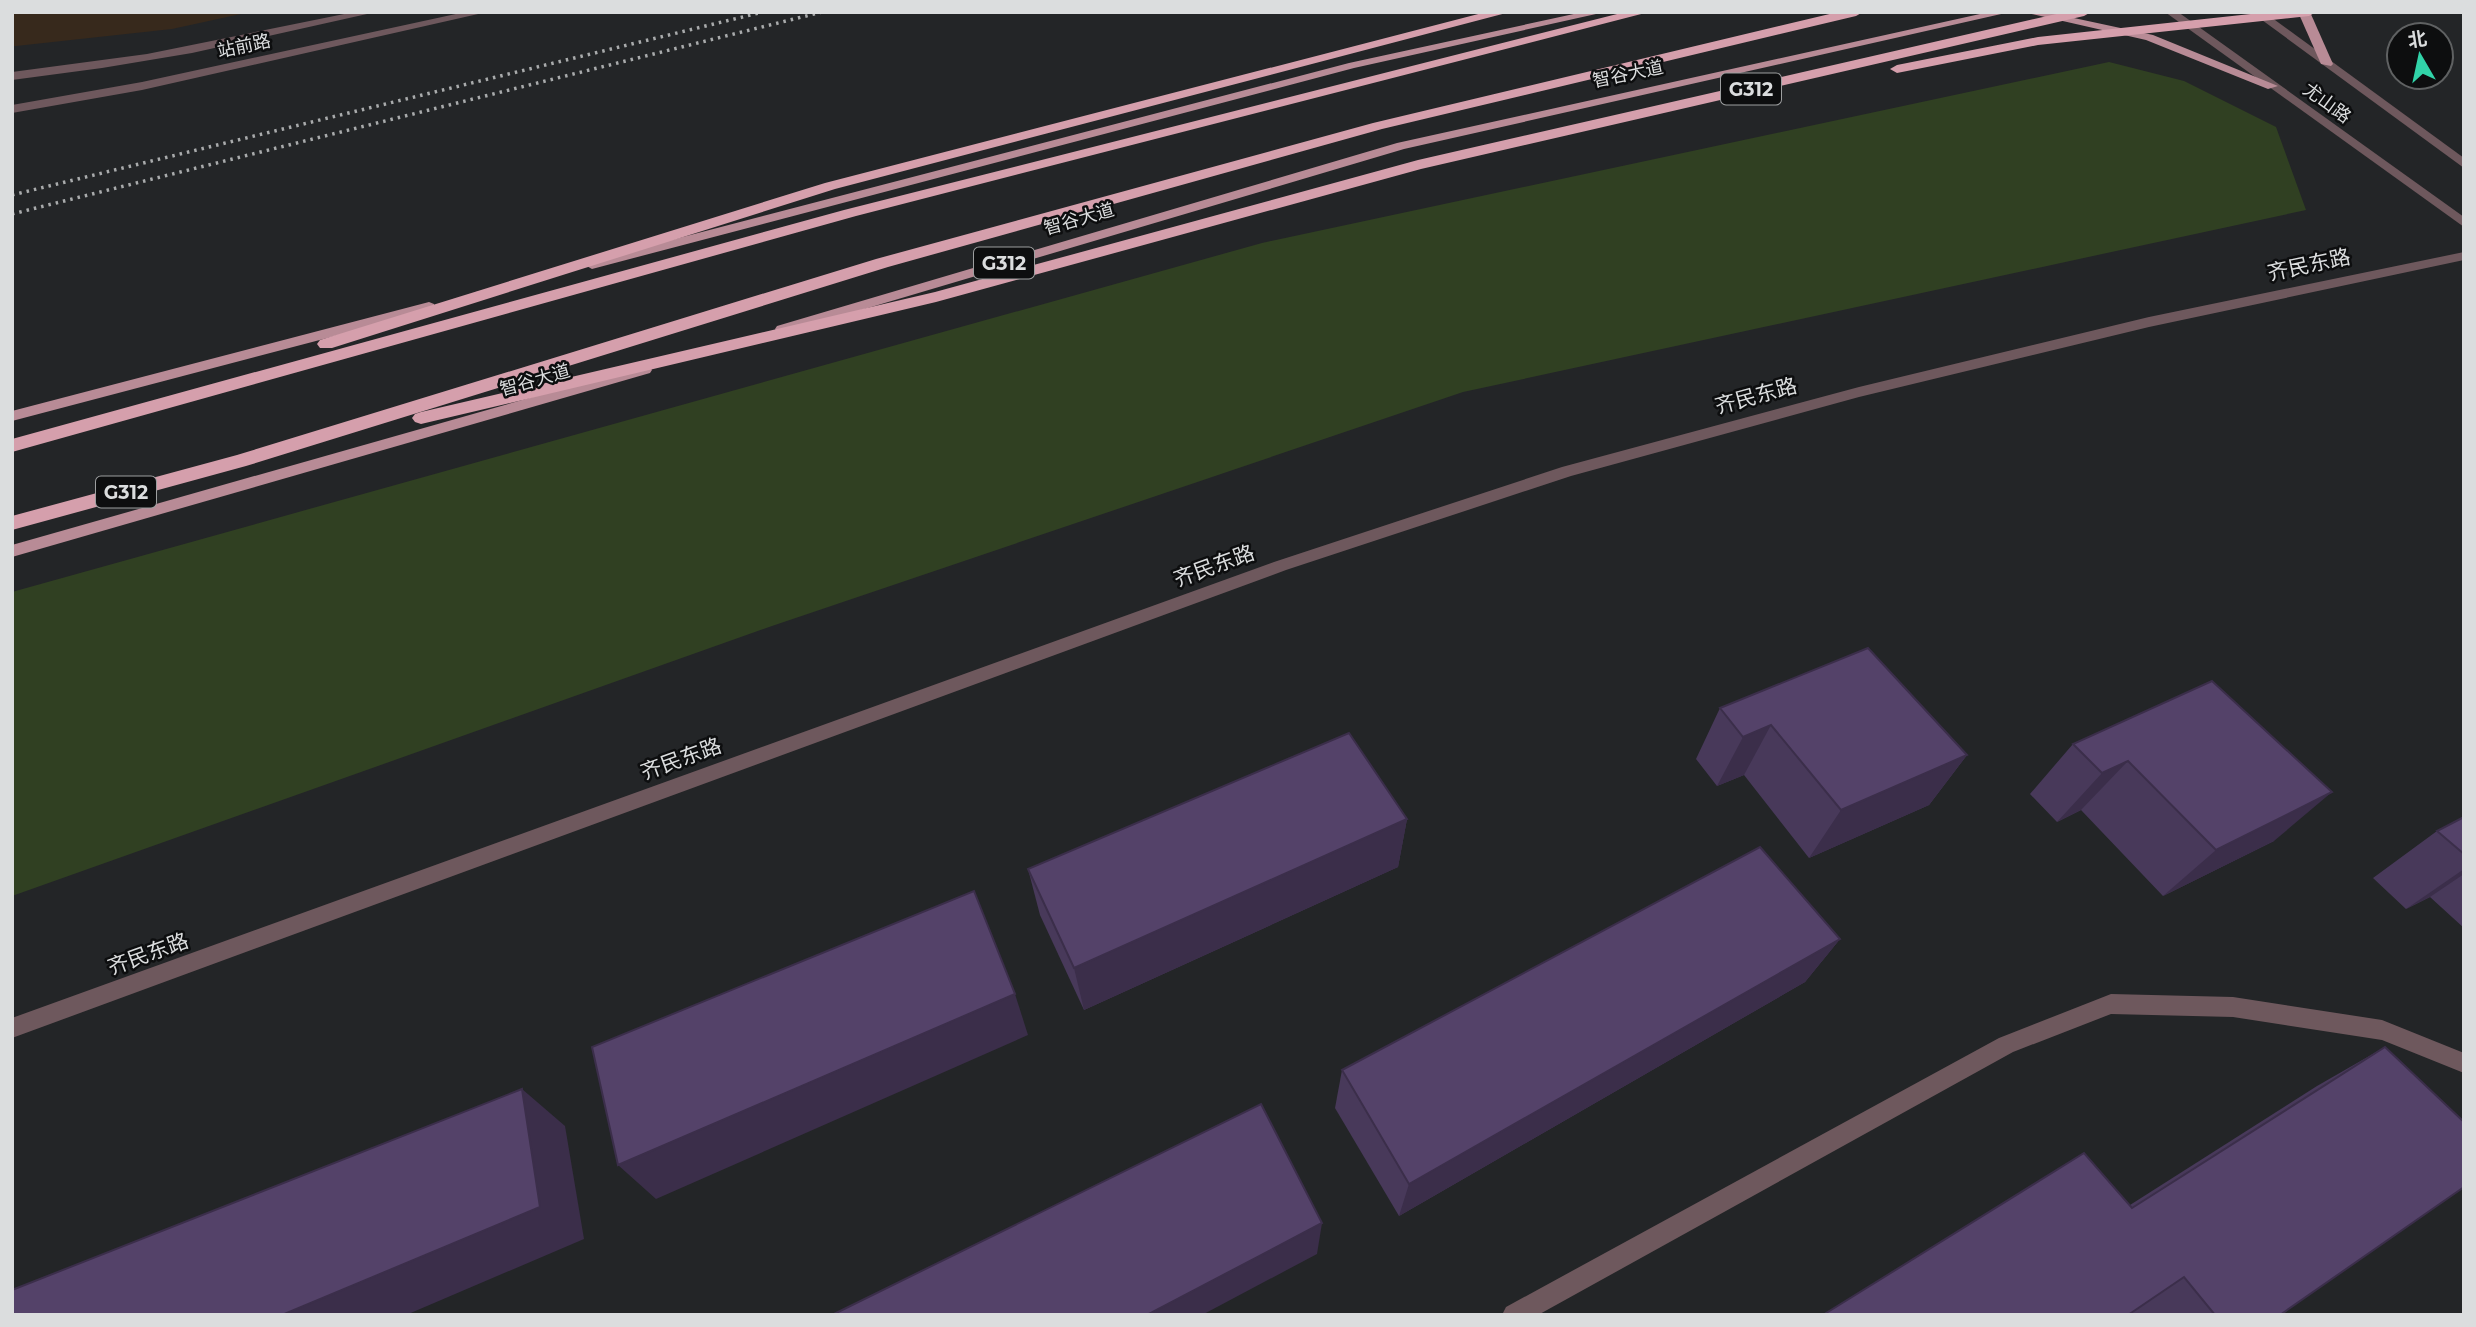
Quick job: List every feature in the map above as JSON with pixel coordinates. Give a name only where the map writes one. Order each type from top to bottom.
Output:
[{"type":"highway","points":[[12,445],[830,186],[1503,12]]},
{"type":"highway","points":[[12,445],[850,213],[1642,12]]},
{"type":"highway","name":"智谷大道","points":[[12,523],[239,461],[882,263],[1378,127],[1856,12]]},
{"type":"highway","name":"G312","points":[[239,461],[936,297],[1418,165],[2084,12]]},
{"type":"highway","points":[[1418,165],[2038,41],[2306,12]]},
{"type":"main road","points":[[12,416],[1353,65],[1600,12]]},
{"type":"main road","name":"智谷大道","points":[[12,551],[625,376],[1401,146],[2005,12]]},
{"type":"main road","points":[[2028,12],[2149,37],[2272,86]]},
{"type":"main road","points":[[2306,12],[2327,64]]},
{"type":"street","name":"站前路","points":[[12,76],[60,72],[227,43],[371,12]]},
{"type":"street","name":"站前路","points":[[12,109],[142,86],[482,12]]},
{"type":"street","name":"尤山路","points":[[2170,12],[2464,223]]},
{"type":"street","name":"尤山路","points":[[2256,12],[2464,164]]},
{"type":"street","name":"齐民东路","points":[[12,1028],[1280,566],[1568,471],[1859,392],[2149,322],[2464,256]]},
{"type":"street","points":[[1514,1315],[2006,1045],[2111,1004],[2233,1007],[2382,1030],[2464,1063]]},
{"type":"shaded area","points":[[12,12],[250,12],[172,29],[12,46]]},
{"type":"green space","points":[[2109,62],[2184,81],[2276,127],[2306,210],[1463,392],[772,626],[12,896],[12,592],[1262,243]]},
{"type":"building","points":[[1868,648],[1967,755],[1841,810],[1771,725],[1743,737],[1720,708]]},
{"type":"building","points":[[2212,681],[2332,792],[2216,850],[2128,761],[2102,773],[2073,744]]},
{"type":"building","points":[[1349,733],[1407,819],[1074,968],[1028,869]]},
{"type":"building","points":[[2464,817],[2464,854],[2437,831]]},
{"type":"building","points":[[1760,847],[1840,939],[1409,1184],[1342,1070]]},
{"type":"building","points":[[974,891],[1015,994],[618,1165],[592,1047]]},
{"type":"building","points":[[2385,1047],[2464,1122],[2464,1187],[2280,1315],[2215,1315],[2184,1277],[2128,1315],[1823,1315],[2084,1153],[2132,1208]]},
{"type":"building","points":[[522,1089],[540,1207],[282,1315],[12,1315],[12,1290]]},
{"type":"building","points":[[1261,1104],[1322,1223],[1147,1315],[832,1315]]},
{"type":"railway","points":[[12,195],[763,12]]},
{"type":"railway","points":[[12,214],[822,12]]}]
